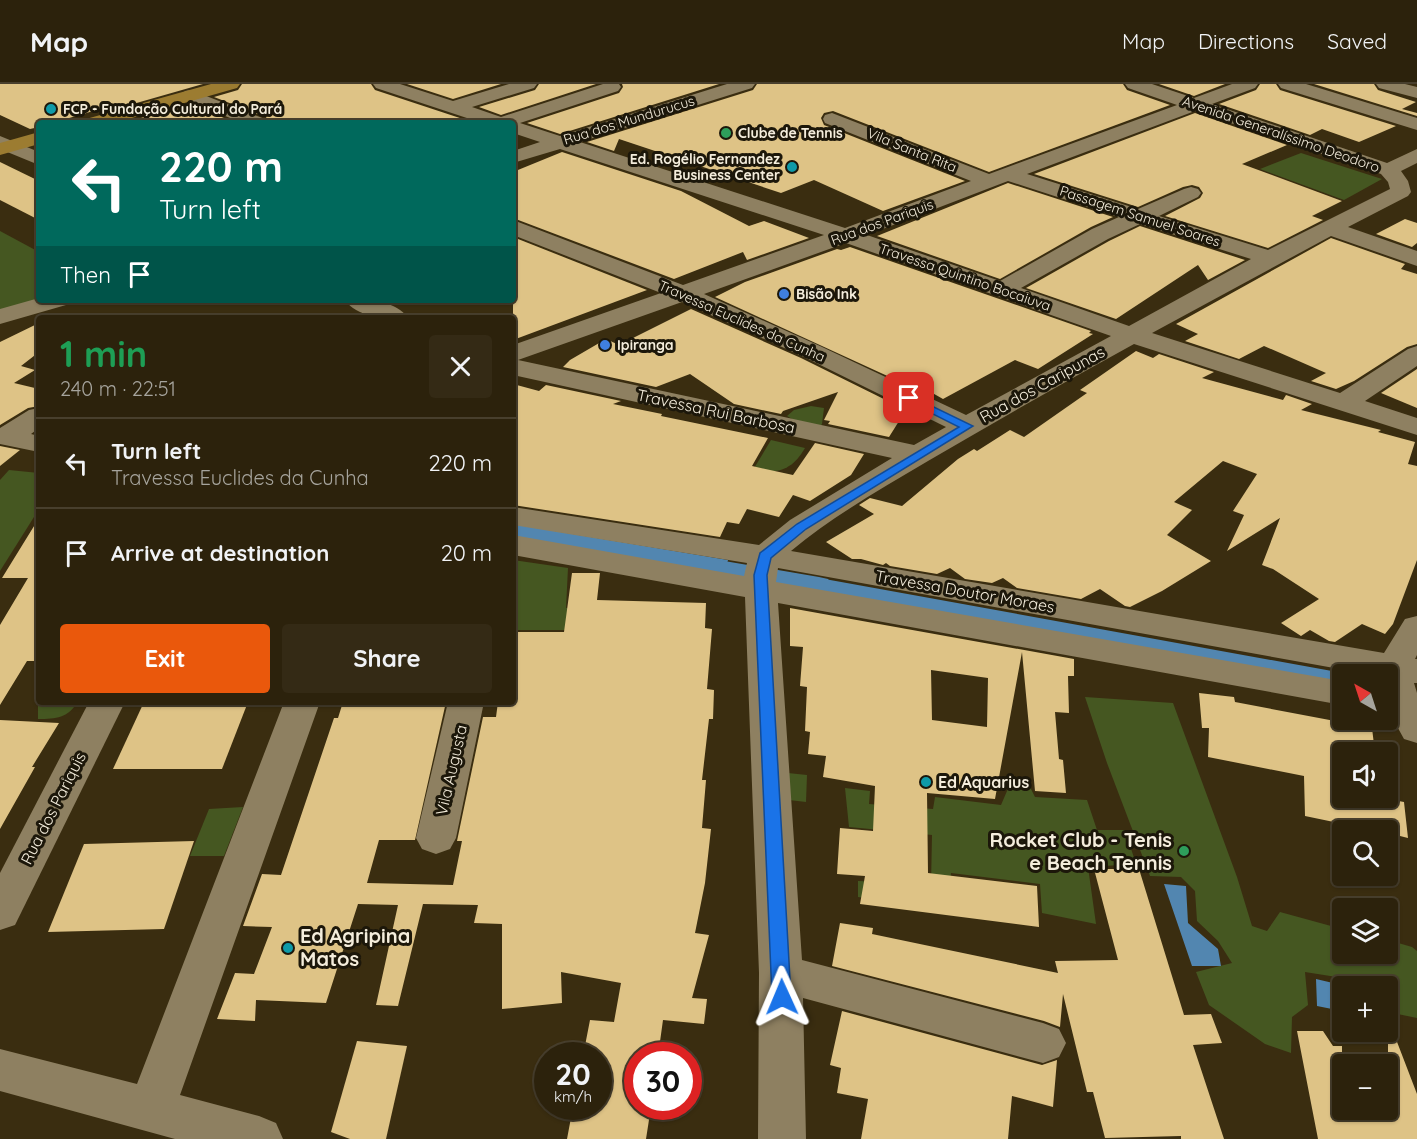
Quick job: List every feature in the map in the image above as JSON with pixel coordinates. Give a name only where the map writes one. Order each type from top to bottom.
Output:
[{"type":"main road","points":[[104,120],[231,84]]},
{"type":"main road","points":[[3,146],[36,139]]},
{"type":"street","points":[[382,84],[492,120]]},
{"type":"street","points":[[453,107],[528,84]]},
{"type":"street","name":"Rua dos Mundurucus","points":[[516,156],[746,84]]},
{"type":"street","name":"Avenida Generalíssimo Deodoro","points":[[1134,84],[1388,170],[1409,194]]},
{"type":"street","name":"Rua dos Pariquis","points":[[516,353],[1000,179],[1249,84]]},
{"type":"street","points":[[1287,84],[1417,124]]},
{"type":"street","points":[[1385,84],[1417,93]]},
{"type":"street","points":[[510,120],[612,87]]},
{"type":"street","points":[[191,95],[251,120]]},
{"type":"street","name":"Vila Santa Rita","points":[[832,119],[1000,179]]},
{"type":"street","name":"Travessa Quintino Bocaiuva","points":[[516,128],[846,235],[1132,335],[1417,427]]},
{"type":"street","points":[[3,146],[36,158]]},
{"type":"street","points":[[1388,170],[1417,155]]},
{"type":"street","name":"Passagem Samuel Soares","points":[[1000,179],[1138,215],[1270,258]]},
{"type":"street","points":[[1000,290],[1100,234],[1191,193]]},
{"type":"street","name":"Rua dos Caripunas","points":[[763,573],[801,527],[967,426],[1270,258],[1330,228],[1409,194]]},
{"type":"street","name":"Travessa Euclides da Cunha","points":[[516,228],[682,293],[812,351],[967,426]]},
{"type":"street","points":[[1330,228],[1417,259]]},
{"type":"street","points":[[0,317],[47,303]]},
{"type":"street","points":[[364,303],[390,315]]},
{"type":"street","points":[[1344,403],[1417,354]]},
{"type":"street","name":"Travessa Rui Barbosa","points":[[516,368],[920,455]]},
{"type":"street","points":[[4,437],[36,418]]},
{"type":"street","points":[[4,437],[36,443]]},
{"type":"street","name":"Travessa Doutor Moraes","points":[[516,517],[763,573],[1332,691]]},
{"type":"street","name":"Travessa Doutor Moraes","points":[[516,545],[763,573],[1405,669]]},
{"type":"street","points":[[763,573],[782,973],[782,1139]]},
{"type":"street","points":[[1406,711],[1405,669],[1417,627]]},
{"type":"street","name":"Rua dos Pariquis","points":[[0,913],[105,705]]},
{"type":"street","points":[[151,1109],[301,705]]},
{"type":"street","name":"Vila Augusta","points":[[436,838],[465,705]]},
{"type":"street","points":[[782,973],[1044,1043]]},
{"type":"street","points":[[0,1070],[151,1109],[237,1136]]},
{"type":"green space","points":[[1301,153],[1382,179],[1344,200],[1260,169]]},
{"type":"green space","points":[[0,231],[36,250],[36,301],[0,317]]},
{"type":"green space","points":[[811,406],[824,408],[822,424],[819,428],[804,426],[787,416],[794,410]]},
{"type":"green space","points":[[771,440],[805,448],[790,466],[784,469],[753,470]]},
{"type":"green space","points":[[9,470],[36,473],[36,514],[0,571],[0,480]]},
{"type":"green space","points":[[516,560],[568,568],[566,608],[602,607],[589,630],[516,630]]},
{"type":"green space","name":"Rocket Club - Tenis e Beach Tennis","points":[[1085,697],[1173,703],[1237,877],[1252,926],[1267,931],[1280,912],[1332,926],[1332,964],[1398,964],[1398,943],[1412,947],[1417,951],[1417,1018],[1398,1014],[1398,976],[1332,976],[1305,972],[1308,1005],[1292,1017],[1291,1053],[1265,1044],[1209,1005],[1196,972],[1232,963],[1218,941],[1197,921],[1195,891],[1181,877],[1150,876],[1107,763]]},
{"type":"green space","points":[[75,705],[66,714],[51,719],[38,719],[38,706]]},
{"type":"green space","points":[[788,773],[807,775],[806,802],[789,800]]},
{"type":"green space","points":[[1010,784],[1030,787],[1035,797],[1087,800],[1097,830],[1125,830],[1136,864],[1088,867],[1096,924],[1042,913],[1040,884],[951,873],[948,911],[858,897],[858,881],[931,884],[932,835],[849,827],[845,788],[870,791],[869,804],[933,809],[935,797],[1001,805]]},
{"type":"green space","points":[[243,807],[224,856],[190,856],[209,809]]},
{"type":"water","points":[[516,525],[728,560],[722,580],[516,542]]},
{"type":"water","points":[[786,572],[1332,671],[1332,686],[991,624],[782,589]]},
{"type":"water","points":[[1164,884],[1186,886],[1188,923],[1218,949],[1221,966],[1192,966]]},
{"type":"water","points":[[1316,979],[1332,983],[1332,1009],[1317,1006]]},
{"type":"building","name":"FCP - Fundação Cultural do Pará","points":[[0,84],[203,84],[112,110],[107,107],[62,120],[36,120],[36,128],[30,129],[0,115]]},
{"type":"building","points":[[242,84],[371,84],[375,90],[466,120],[268,120],[266,117],[214,97],[238,90]]},
{"type":"building","points":[[407,84],[501,84],[453,99]]},
{"type":"building","points":[[539,84],[596,84],[501,115],[479,107],[535,90]]},
{"type":"building","points":[[622,84],[719,84],[560,134],[527,123],[619,93],[623,87]]},
{"type":"building","points":[[757,84],[1123,84],[1127,90],[1170,105],[989,172],[833,111],[824,113],[821,118],[824,125],[965,181],[883,211],[814,180],[781,193],[619,139],[614,151],[587,142],[753,90]]},
{"type":"building","points":[[1159,84],[1225,84],[1194,96]]},
{"type":"building","points":[[1260,84],[1276,84],[1280,90],[1396,126],[1359,142],[1322,129],[1310,135],[1219,104],[1256,90]]},
{"type":"building","points":[[1314,84],[1374,84],[1378,90],[1416,102],[1402,109],[1417,113],[1417,116]]},
{"type":"building","points":[[190,104],[229,120],[134,120]]},
{"type":"building","points":[[1195,113],[1287,145],[1242,164],[1342,201],[1312,216],[1323,220],[1268,248],[1165,216],[1200,198],[1203,193],[1199,187],[1192,185],[1183,187],[1138,207],[1034,174]]},
{"type":"building","points":[[562,152],[681,191],[749,226],[764,221],[809,238],[747,260],[743,252],[674,279],[516,219],[516,171]]},
{"type":"building","points":[[0,162],[36,180],[36,218],[0,200]]},
{"type":"building","points":[[1008,183],[1113,217],[1091,227],[1000,279],[877,236]]},
{"type":"building","points":[[1405,219],[1417,223],[1417,243],[1412,247],[1376,234]]},
{"type":"building","points":[[1140,226],[1245,260],[1208,280],[1198,265],[1116,319],[1026,288],[1109,241]]},
{"type":"building","points":[[516,238],[647,290],[516,339],[516,315],[513,315],[513,303],[516,303]]},
{"type":"building","points":[[1331,238],[1405,264],[1401,269],[1417,274],[1417,344],[1407,347],[1354,381],[1336,389],[1311,381],[1326,373],[1264,346],[1239,359],[1185,341],[1198,334],[1176,324]]},
{"type":"building","points":[[850,247],[1091,331],[1089,333],[1093,334],[1038,369],[1015,360],[943,399],[920,386],[918,390],[715,297],[745,282],[837,249]]},
{"type":"building","points":[[691,309],[801,358],[906,410],[889,437],[828,424],[830,421],[824,420],[838,392],[783,411],[781,414],[734,404],[690,374],[656,387],[563,367],[570,360],[606,339],[619,345]]},
{"type":"building","points":[[36,324],[36,354],[21,366],[35,370],[14,383],[36,388],[36,407],[28,408],[0,425],[0,342]]},
{"type":"building","points":[[1136,351],[1153,358],[1159,354],[1214,372],[1202,378],[1283,400],[1286,395],[1312,404],[1301,410],[1381,430],[1378,432],[1415,442],[1408,464],[1417,466],[1417,560],[1393,624],[1385,634],[1362,624],[1335,642],[1310,630],[1301,636],[1281,623],[1319,599],[1273,569],[1262,565],[1280,518],[1227,551],[1244,515],[1233,511],[1257,474],[1223,461],[1174,502],[1192,510],[1167,535],[1211,561],[1162,591],[1130,607],[1100,589],[1081,599],[1017,588],[1003,578],[992,583],[965,579],[950,568],[937,574],[890,566],[886,563],[883,565],[852,559],[826,542],[874,514],[859,505],[870,498],[902,506],[958,459],[974,449],[977,451],[1010,430],[1024,437],[1087,393],[1080,390]]},
{"type":"building","points":[[1417,369],[1417,408],[1381,393]]},
{"type":"building","points":[[516,385],[539,391],[546,385],[621,401],[613,404],[662,414],[661,416],[768,438],[752,466],[793,475],[815,443],[864,454],[851,475],[810,501],[793,495],[779,517],[747,509],[739,524],[727,522],[720,537],[516,505]]},
{"type":"building","points":[[0,446],[20,450],[0,466]]},
{"type":"building","points":[[36,523],[36,661],[27,661],[0,705],[0,625],[28,578],[2,578]]},
{"type":"building","points":[[572,573],[600,573],[597,600],[706,603],[705,628],[712,629],[707,689],[714,690],[713,719],[709,719],[702,780],[706,780],[702,828],[711,829],[705,883],[695,933],[709,935],[692,998],[707,999],[704,1024],[663,1020],[660,1042],[624,1042],[624,1120],[649,1120],[646,1139],[567,1139],[571,1120],[612,1120],[612,1042],[586,1042],[590,1020],[614,1022],[621,983],[561,972],[562,1003],[502,1009],[502,924],[474,923],[478,905],[423,904],[398,1006],[376,1005],[398,905],[358,904],[326,1003],[256,1000],[255,1021],[217,1019],[235,973],[254,974],[272,927],[243,926],[262,874],[281,875],[334,718],[338,718],[342,705],[445,705],[415,840],[379,840],[367,883],[453,885],[462,841],[457,841],[483,717],[496,717],[498,705],[516,705],[516,632],[564,632]]},
{"type":"building","points":[[790,608],[1074,659],[1074,676],[1068,676],[1069,713],[1055,712],[1059,759],[1063,760],[1066,793],[1035,791],[1022,652],[995,799],[927,793],[928,873],[1037,886],[1039,927],[860,904],[865,876],[837,874],[840,828],[873,831],[875,786],[823,777],[826,756],[808,754],[810,732],[805,731],[807,687],[800,686],[803,647],[790,646]],"holes":[[[931,670],[988,678],[987,727],[932,720]]]},
{"type":"building","points":[[1199,693],[1234,697],[1235,702],[1332,720],[1332,730],[1372,730],[1374,742],[1332,742],[1332,808],[1398,808],[1398,801],[1404,802],[1408,838],[1398,836],[1398,820],[1332,822],[1305,816],[1304,776],[1208,757],[1209,728],[1202,728]]},
{"type":"building","points":[[143,705],[247,705],[222,769],[113,769]]},
{"type":"building","points":[[0,720],[59,723],[32,767],[35,767],[0,829]]},
{"type":"building","points":[[194,841],[164,929],[48,932],[84,844]]},
{"type":"building","points":[[1094,869],[1139,869],[1184,1015],[1211,1014],[1222,1043],[1193,1045],[1224,1139],[1181,1139],[1181,1136],[1105,1138],[1093,1092],[1087,1092],[1063,994],[1060,1027],[832,966],[840,923],[873,928],[872,934],[1058,973],[1055,961],[1118,960]]},
{"type":"building","points":[[842,1011],[1042,1065],[1057,1060],[1053,1107],[1012,1096],[1008,1139],[861,1139],[868,1099],[837,1093],[841,1068],[830,1065]]},
{"type":"building","points":[[1297,1031],[1323,1031],[1333,1046],[1342,1046],[1342,1054],[1332,1054],[1332,1120],[1398,1120],[1398,1054],[1388,1054],[1388,1042],[1397,1042],[1417,1094],[1417,1139],[1318,1139]]},
{"type":"building","points":[[357,1041],[407,1046],[386,1139],[350,1139],[331,1132]]},
{"type":"waterway","points":[[689,563],[819,585]]},
{"type":"place","name":"FCP - Fundação Cultural do Pará","points":[[51,109]]},
{"type":"place","name":"Clube de Tennis","points":[[726,133]]},
{"type":"place","name":"Ed. Rogélio Fernandez Business Center","points":[[792,167]]},
{"type":"place","name":"Bisão Ink","points":[[784,294]]},
{"type":"place","name":"Ipiranga","points":[[605,345]]},
{"type":"place","name":"Ed Aquarius","points":[[926,782]]},
{"type":"place","name":"Rocket Club - Tenis e Beach Tennis","points":[[1184,851]]},
{"type":"place","name":"Ed Agripina Matos","points":[[288,948]]},
{"type":"route","points":[[782,997],[760,575],[765,556],[801,527],[967,426],[909,398]]}]
